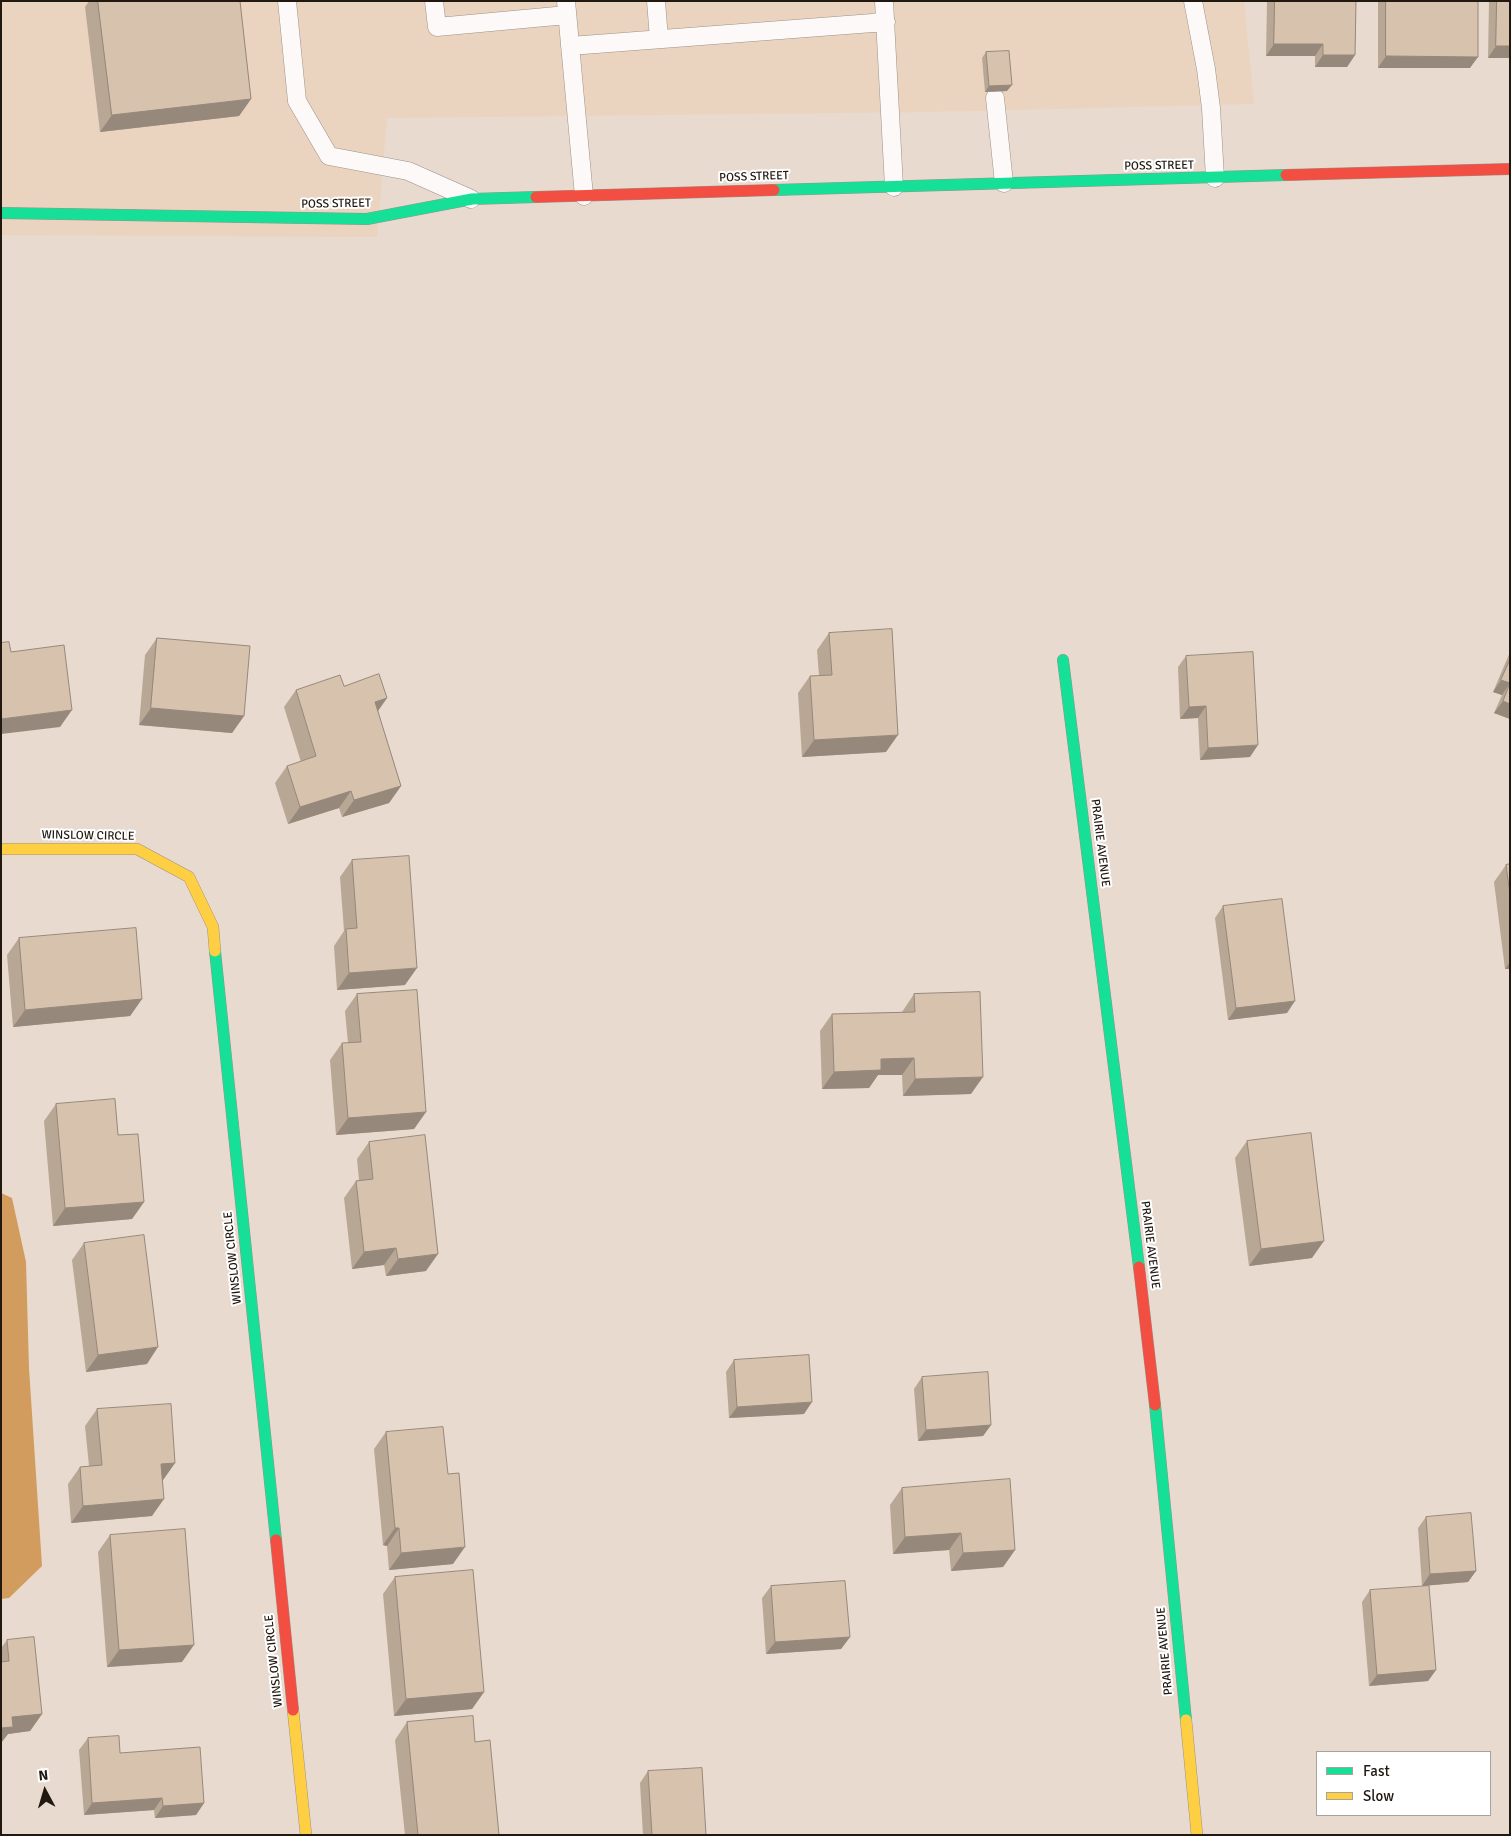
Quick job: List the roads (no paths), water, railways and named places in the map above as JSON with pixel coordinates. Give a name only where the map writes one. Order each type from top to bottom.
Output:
[{"type":"street","name":"POSS STREET","points":[[1,213],[367,219],[472,199],[1510,170]]},
{"type":"street","name":"PRAIRIE AVENUE","points":[[1063,660],[1151,1367],[1197,1835]]},
{"type":"street","name":"WINSLOW CIRCLE","points":[[1,850],[138,849],[189,878],[213,927],[306,1835]]},
{"type":"lane","points":[[287,1],[296,101],[330,156],[408,171],[472,199]]},
{"type":"lane","points":[[434,1],[437,27],[566,8],[584,196]]},
{"type":"lane","points":[[656,1],[659,39]]},
{"type":"lane","points":[[884,1],[894,187]]},
{"type":"lane","points":[[1193,1],[1206,69],[1211,108],[1215,178]]},
{"type":"lane","points":[[570,46],[886,22]]},
{"type":"lane","points":[[995,98],[1004,183]]}]
